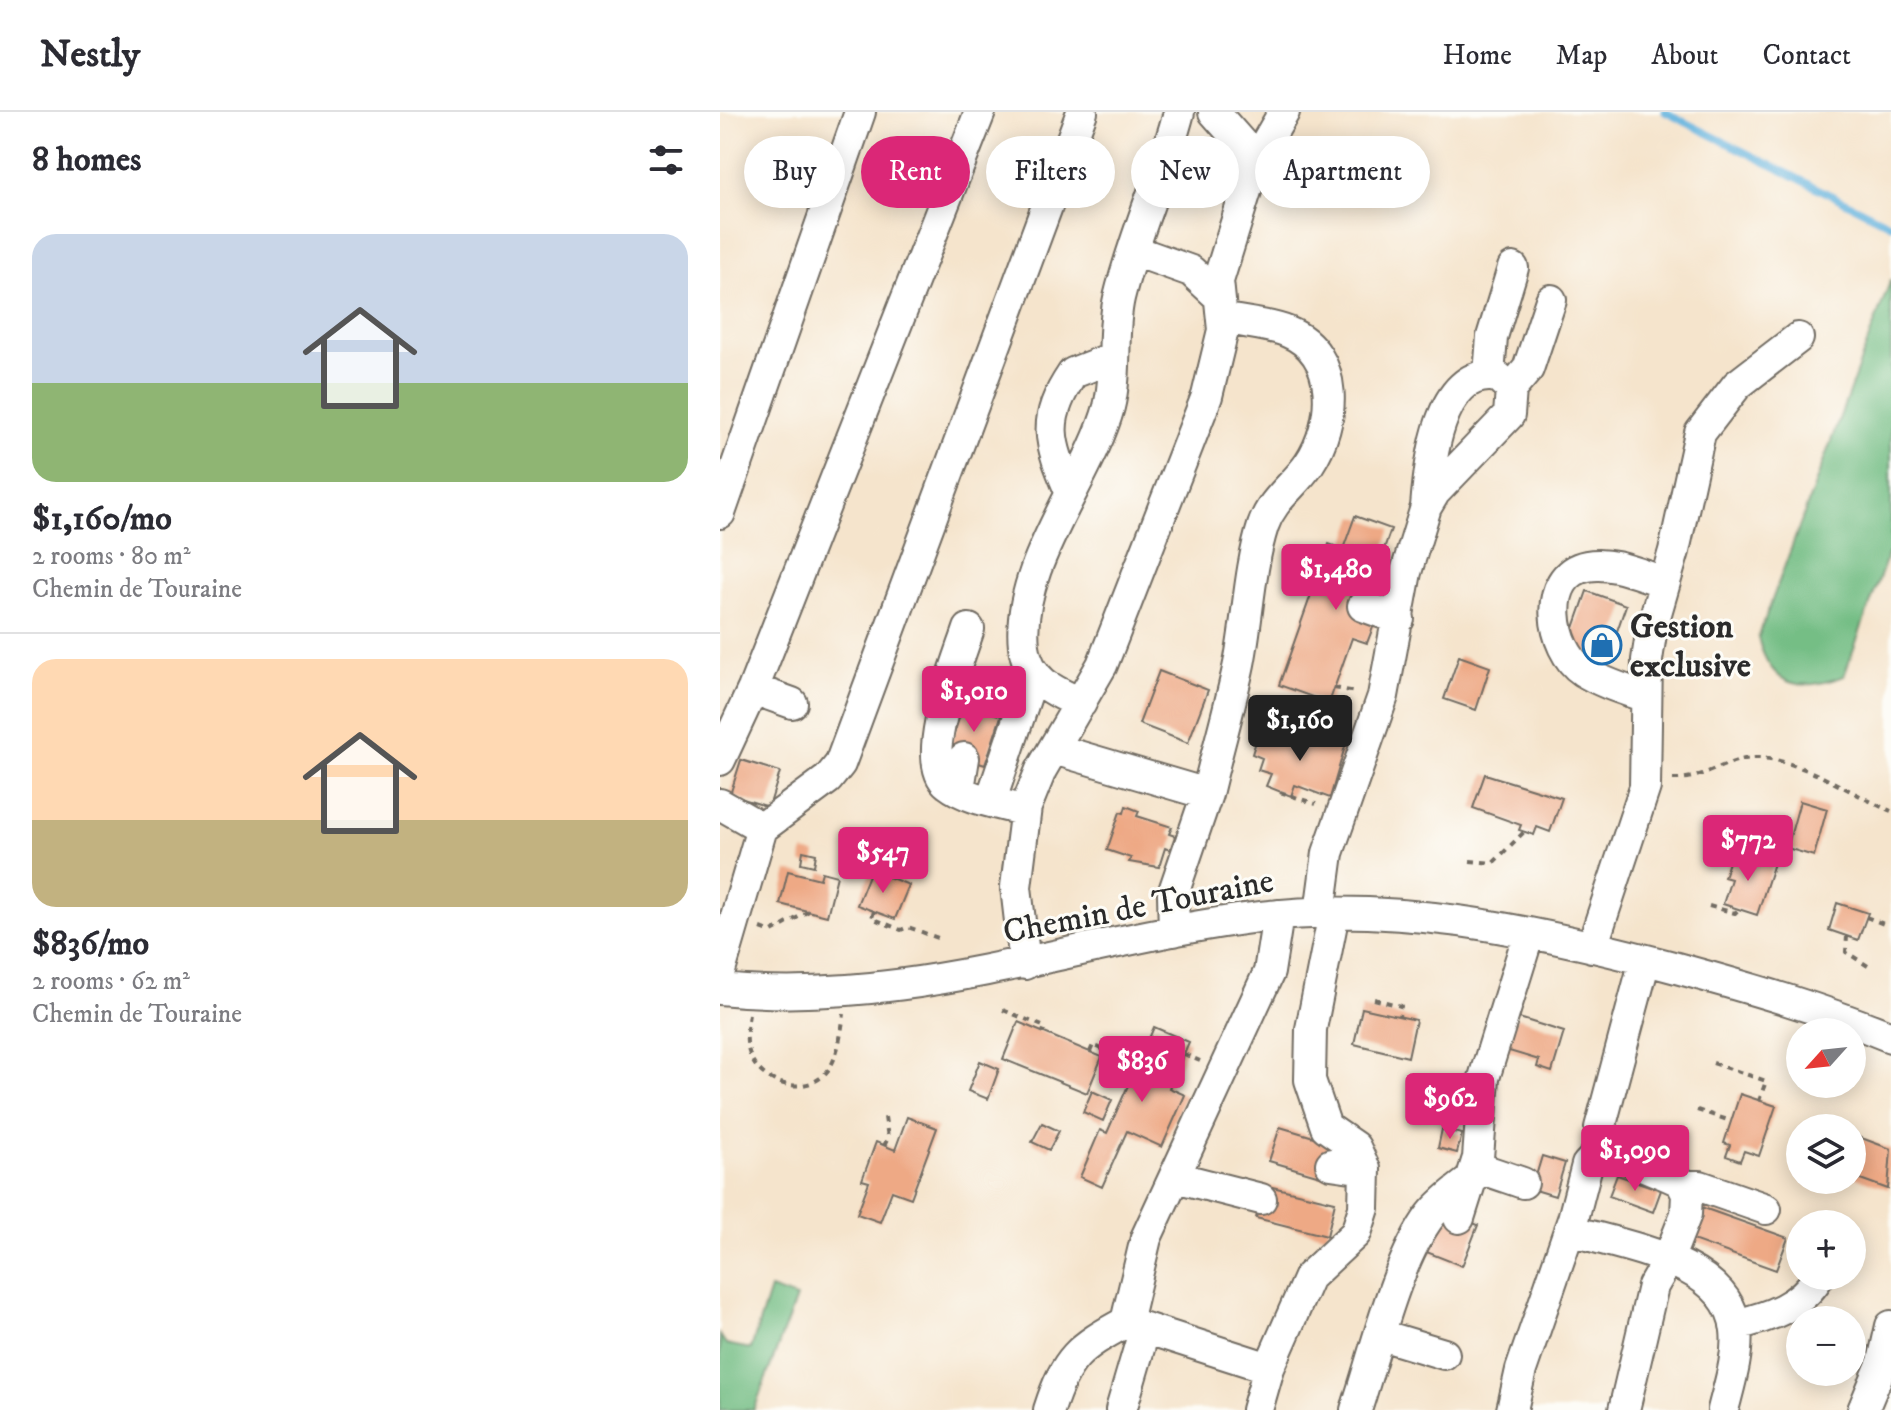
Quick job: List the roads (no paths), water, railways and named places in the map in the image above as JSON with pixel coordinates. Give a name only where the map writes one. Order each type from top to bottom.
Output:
[{"type":"street","points":[[720,513],[860,112]]},
{"type":"street","points":[[720,760],[753,689],[980,112]]},
{"type":"street","points":[[720,804],[754,816],[828,779],[840,764],[1082,112]]},
{"type":"street","points":[[1081,703],[1051,690],[1034,672],[1024,648],[1027,612],[1056,518],[1109,407],[1120,296],[1179,112]]},
{"type":"street","points":[[1025,964],[1016,887],[1025,811],[1054,749],[1102,665],[1170,497],[1221,351],[1220,306],[1225,254],[1253,174],[1252,159],[1214,112]]},
{"type":"street","points":[[1252,159],[1262,150],[1284,112]]},
{"type":"street","points":[[1135,251],[1191,271],[1220,306],[1288,332],[1304,342],[1317,356],[1325,374],[1330,411],[1324,436],[1310,463],[1278,497],[1262,529],[1239,664],[1207,794],[1173,894],[1174,931]]},
{"type":"street","points":[[1426,507],[1435,492],[1509,415],[1492,337],[1513,268]]},
{"type":"street","points":[[1257,1410],[1269,1368],[1309,1277],[1345,1246],[1345,1224],[1364,1208],[1365,1169],[1355,1147],[1326,1127],[1310,1080],[1311,1029],[1327,913],[1328,853],[1383,696],[1412,550],[1426,507],[1431,454],[1444,414],[1467,384],[1500,382],[1528,369],[1551,300]]},
{"type":"street","points":[[1592,947],[1640,808],[1646,775],[1646,697],[1652,627],[1700,433],[1737,385],[1798,338]]},
{"type":"street","points":[[1070,491],[1051,447],[1052,417],[1073,373],[1114,357]]},
{"type":"street","points":[[1646,697],[1586,662],[1568,656],[1558,629],[1557,594],[1568,575],[1585,566],[1604,565],[1665,582]]},
{"type":"street","points":[[1363,606],[1399,619]]},
{"type":"street","points":[[969,629],[940,720],[936,762],[946,783],[1025,811]]},
{"type":"street","points":[[991,800],[1034,672]]},
{"type":"street","points":[[753,689],[792,703]]},
{"type":"street","points":[[1054,749],[1207,794]]},
{"type":"street","points":[[959,789],[964,758]]},
{"type":"street","points":[[720,971],[735,921],[754,816]]},
{"type":"street","name":"Chemin de Touraine","points":[[720,989],[846,992],[926,983],[1174,931],[1278,915],[1327,913],[1435,918],[1529,933],[1739,985],[1891,1037]]},
{"type":"street","points":[[1121,1410],[1136,1325],[1146,1238],[1269,972],[1278,915]]},
{"type":"street","points":[[1459,1218],[1474,1172],[1484,1078],[1529,933]]},
{"type":"street","points":[[1645,960],[1601,1121],[1607,1144],[1684,1186],[1700,1186],[1766,1209]]},
{"type":"street","points":[[1512,1410],[1521,1370],[1569,1230],[1587,1165],[1607,1144]]},
{"type":"street","points":[[1331,1164],[1365,1169]]},
{"type":"street","points":[[1474,1172],[1523,1183]]},
{"type":"street","points":[[1356,1410],[1409,1255],[1422,1229],[1441,1203],[1474,1172]]},
{"type":"street","points":[[1175,1177],[1261,1199]]},
{"type":"street","points":[[1624,1410],[1653,1286],[1668,1260],[1687,1207],[1684,1186]]},
{"type":"street","points":[[1569,1230],[1691,1269],[1714,1287],[1729,1307],[1735,1325],[1736,1344],[1723,1410]]},
{"type":"street","points":[[1735,1325],[1787,1308],[1808,1290]]},
{"type":"street","points":[[1049,1410],[1067,1362],[1090,1341],[1136,1325],[1269,1368]]},
{"type":"street","points":[[1863,1410],[1888,1357],[1891,1326]]},
{"type":"street","points":[[1381,1335],[1444,1354]]},
{"type":"waterway","points":[[1665,112],[1891,225]]},
{"type":"place","name":"Gestion exclusive","points":[[1602,645]]}]
